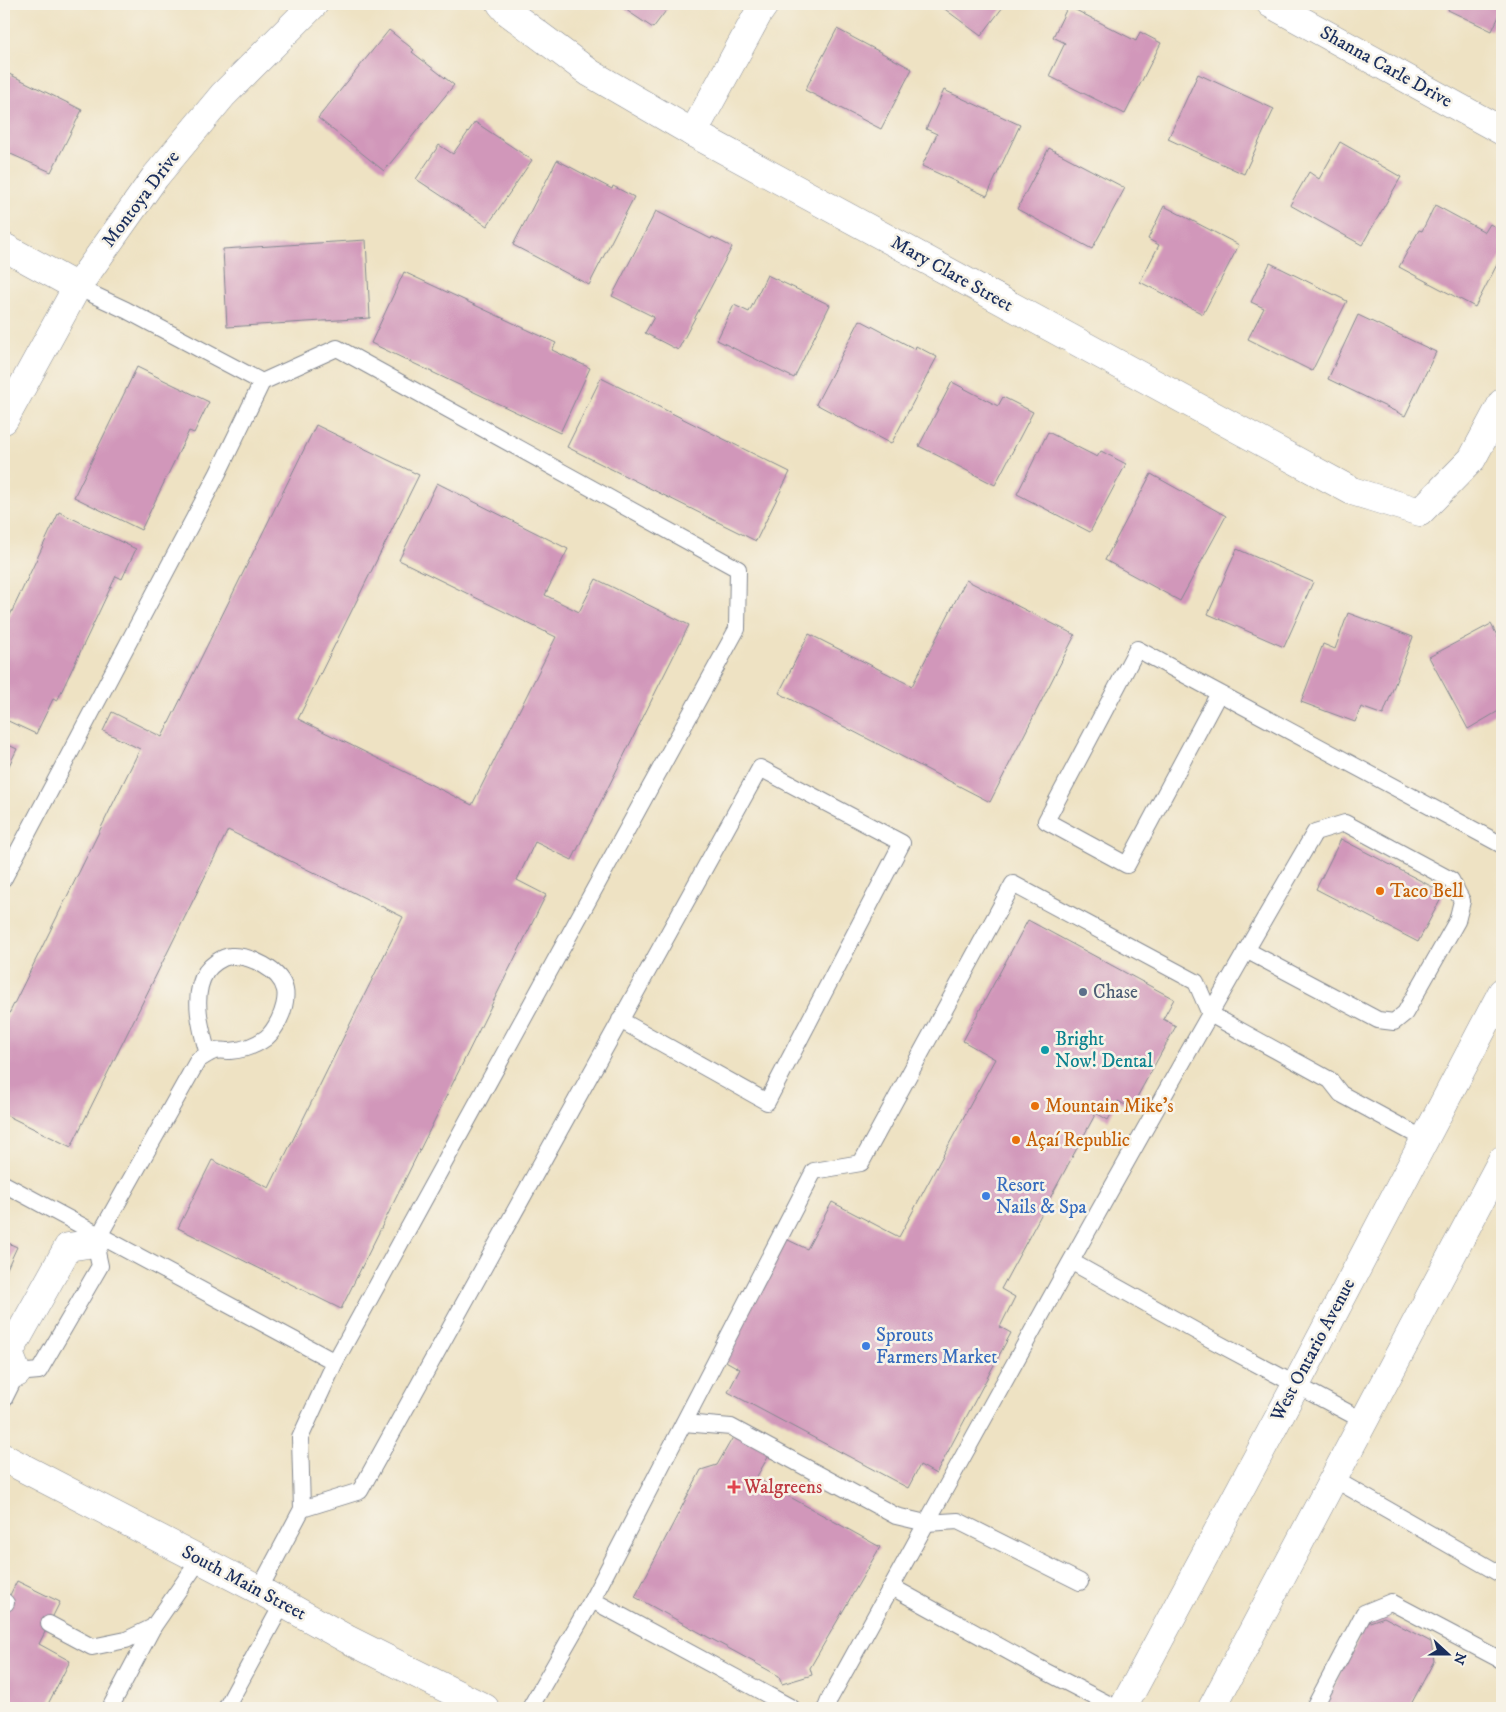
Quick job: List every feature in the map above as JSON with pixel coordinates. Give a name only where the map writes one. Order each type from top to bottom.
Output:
[{"type":"street","name":"Montoya Drive","points":[[4,420],[77,288],[155,177],[217,103],[314,4]]},
{"type":"street","name":"Mary Clare Street","points":[[501,4],[508,12],[590,73],[692,133],[1352,491],[1420,512],[1472,459],[1502,403]]},
{"type":"street","points":[[692,133],[765,4]]},
{"type":"street","name":"Shanna Carle Drive","points":[[1271,4],[1502,131]]},
{"type":"street","points":[[4,247],[77,288]]},
{"type":"street","name":"West Ontario Avenue","points":[[1123,1708],[1296,1385],[1502,992]]},
{"type":"street","points":[[1212,1708],[1502,1160]]},
{"type":"street","points":[[17,1373],[9,1354],[68,1247],[97,1239]]},
{"type":"street","name":"South Main Street","points":[[4,1458],[259,1590],[354,1642],[484,1708]]},
{"type":"lane","points":[[77,288],[126,310],[262,382]]},
{"type":"lane","points":[[4,878],[218,474],[262,382],[337,348],[738,569],[736,629],[335,1362],[300,1438],[302,1509],[259,1590]]},
{"type":"lane","points":[[1219,693],[1128,865],[1046,821],[1137,649],[1219,693],[1502,845]]},
{"type":"lane","points":[[302,1509],[360,1491],[620,1020],[760,768],[902,843],[767,1102],[620,1020]]},
{"type":"lane","points":[[826,1708],[926,1523],[1210,1014],[1246,950],[1315,832],[1345,823],[1451,880],[1462,901],[1457,921],[1405,1014],[1394,1022],[1378,1020],[1246,950]]},
{"type":"lane","points":[[530,1708],[592,1600],[814,1171],[861,1163],[1013,884],[1196,982],[1210,1014],[1330,1080],[1342,1094],[1424,1139]]},
{"type":"lane","points":[[4,1398],[17,1373],[39,1371],[100,1266],[97,1239],[198,1060],[215,1051],[230,1051],[253,1046],[267,1037],[277,1024],[286,992],[283,983],[275,974],[264,966],[242,957],[229,956],[220,960],[205,973],[199,993],[198,1015],[208,1054]]},
{"type":"lane","points":[[4,1184],[97,1239],[335,1362]]},
{"type":"lane","points":[[1072,1262],[1364,1421]]},
{"type":"lane","points":[[684,1423],[732,1428],[896,1516],[926,1523],[958,1521],[1080,1582]]},
{"type":"lane","points":[[1334,1479],[1502,1575]]},
{"type":"lane","points":[[110,1708],[153,1627],[200,1559]]},
{"type":"lane","points":[[892,1587],[1035,1666],[1116,1708]]},
{"type":"lane","points":[[592,1600],[792,1708]]},
{"type":"lane","points":[[1314,1708],[1364,1613],[1391,1602],[1501,1660]]},
{"type":"lane","points":[[226,1708],[283,1604]]},
{"type":"lane","points":[[49,1624],[92,1647],[126,1640],[153,1627]]},
{"type":"building","points":[[617,4],[671,4],[653,28]]},
{"type":"building","points":[[938,4],[998,4],[1003,7],[981,36]]},
{"type":"building","points":[[1450,4],[1502,4],[1502,10],[1492,31],[1448,10]]},
{"type":"building","points":[[1068,6],[1136,41],[1140,32],[1161,43],[1125,114],[1049,76],[1065,43],[1053,37]]},
{"type":"building","points":[[837,29],[912,69],[881,129],[805,90]]},
{"type":"building","points":[[389,30],[414,50],[412,52],[454,85],[384,171],[318,118]]},
{"type":"building","points":[[7,73],[82,110],[51,172],[4,151],[4,80]]},
{"type":"building","points":[[1198,74],[1274,109],[1244,174],[1168,139]]},
{"type":"building","points":[[944,90],[1020,125],[987,196],[922,166],[937,134],[926,129]]},
{"type":"building","points":[[475,122],[532,160],[487,226],[416,179],[439,145],[453,154]]},
{"type":"building","points":[[1340,142],[1401,177],[1362,245],[1290,205],[1309,172],[1319,179]]},
{"type":"building","points":[[1049,148],[1125,188],[1092,249],[1017,209]]},
{"type":"building","points":[[557,160],[612,189],[613,186],[634,197],[589,285],[513,245]]},
{"type":"building","points":[[1435,205],[1485,232],[1490,224],[1502,231],[1502,255],[1475,307],[1399,267],[1419,230],[1422,231]]},
{"type":"building","points":[[1164,206],[1239,245],[1203,314],[1140,282],[1159,245],[1148,239]]},
{"type":"building","points":[[656,211],[711,239],[712,237],[732,247],[678,350],[645,333],[654,317],[612,296]]},
{"type":"building","points":[[366,240],[370,318],[227,327],[223,249]]},
{"type":"building","points":[[1270,263],[1347,301],[1312,371],[1248,339],[1264,308],[1251,302]]},
{"type":"building","points":[[404,272],[556,343],[552,350],[590,368],[560,433],[371,343]]},
{"type":"building","points":[[767,275],[830,305],[794,378],[717,340],[734,305],[749,312]]},
{"type":"building","points":[[1358,315],[1436,352],[1405,416],[1328,379]]},
{"type":"building","points":[[860,320],[915,349],[916,346],[937,357],[891,444],[816,404]]},
{"type":"building","points":[[137,367],[209,402],[194,433],[189,431],[141,530],[74,497]]},
{"type":"building","points":[[601,378],[790,472],[756,541],[567,447]]},
{"type":"building","points":[[952,382],[998,406],[1003,397],[1033,412],[995,485],[919,446]]},
{"type":"building","points":[[316,425],[419,475],[298,719],[472,805],[556,637],[399,560],[437,483],[568,549],[545,595],[579,612],[596,579],[689,625],[572,860],[535,842],[517,880],[546,895],[341,1309],[178,1228],[212,1160],[269,1188],[403,917],[228,830],[71,1147],[4,1114],[4,1024],[140,749],[103,731],[112,712],[162,737]]},
{"type":"building","points":[[1048,432],[1097,457],[1101,451],[1126,464],[1090,532],[1017,494]]},
{"type":"building","points":[[1151,474],[1226,516],[1180,601],[1105,560]]},
{"type":"building","points":[[59,512],[136,549],[122,579],[116,576],[57,701],[53,699],[36,734],[4,719],[4,628]]},
{"type":"building","points":[[1237,549],[1313,582],[1284,647],[1208,614]]},
{"type":"building","points":[[966,580],[1075,635],[990,802],[779,693],[809,634],[912,686]]},
{"type":"building","points":[[1348,613],[1413,637],[1383,715],[1361,707],[1355,722],[1301,702],[1323,644],[1335,649]]},
{"type":"building","points":[[1491,624],[1502,645],[1502,709],[1468,729],[1429,657]]},
{"type":"building","points":[[4,743],[17,749],[4,776]]},
{"type":"building","name":"Taco Bell","points":[[1341,839],[1444,893],[1418,942],[1316,889]]},
{"type":"building","points":[[1028,920],[1174,999],[1163,1019],[1176,1026],[1131,1108],[1118,1101],[1108,1120],[1096,1113],[1001,1289],[1015,1297],[1000,1327],[1011,1333],[936,1474],[920,1465],[908,1488],[728,1392],[740,1369],[722,1359],[786,1239],[807,1249],[832,1202],[899,1237],[995,1059],[963,1041]]},
{"type":"building","points":[[4,1241],[17,1247],[4,1275]]},
{"type":"building","name":"Walgreens","points":[[736,1432],[771,1452],[756,1478],[880,1547],[810,1668],[812,1675],[782,1684],[779,1676],[635,1597],[701,1470],[717,1465]]},
{"type":"building","points":[[17,1581],[60,1602],[39,1644],[70,1661],[46,1708],[4,1708],[4,1607]]},
{"type":"building","points":[[1384,1617],[1431,1642],[1434,1661],[1409,1708],[1323,1708],[1367,1623]]},
{"type":"place","name":"Taco Bell","points":[[1380,891]]},
{"type":"place","name":"Chase","points":[[1083,992]]},
{"type":"place","name":"Bright Now! Dental","points":[[1045,1050]]},
{"type":"place","name":"Mountain Mike's","points":[[1035,1106]]},
{"type":"place","name":"Açaí Republic","points":[[1016,1140]]},
{"type":"place","name":"Resort Nails & Spa","points":[[986,1196]]},
{"type":"place","name":"Sprouts Farmers Market","points":[[866,1346]]},
{"type":"place","name":"Walgreens","points":[[734,1487]]}]
